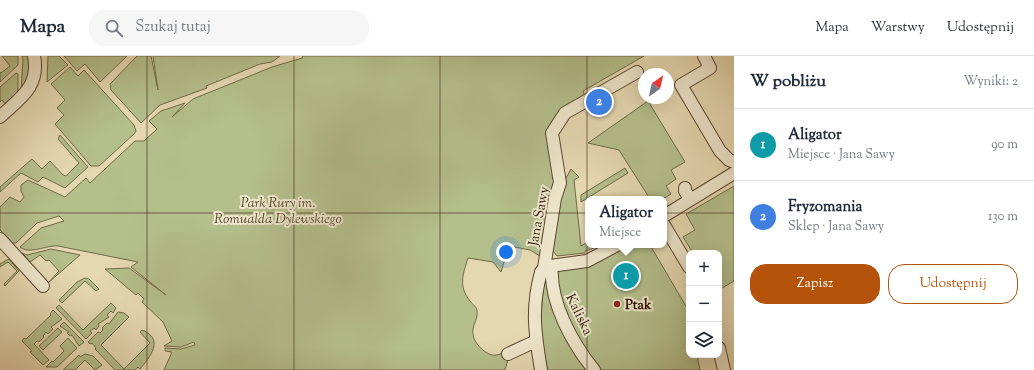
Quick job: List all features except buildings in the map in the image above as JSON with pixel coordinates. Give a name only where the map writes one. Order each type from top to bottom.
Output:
[{"type":"street","points":[[0,117],[30,89],[35,72],[34,56]]},
{"type":"street","points":[[704,56],[710,68],[681,85],[720,151],[729,160],[734,162]]},
{"type":"street","name":"Jana Sawy","points":[[541,370],[536,341],[534,308],[546,268],[554,204],[560,183],[552,133],[565,113],[636,72]]},
{"type":"street","points":[[667,213],[688,194],[734,173]]},
{"type":"street","points":[[667,230],[686,262]]},
{"type":"street","points":[[0,239],[43,286]]},
{"type":"street","points":[[546,268],[588,261],[612,248]]},
{"type":"street","name":"Kaliska","points":[[546,268],[558,308],[594,370]]},
{"type":"street","points":[[508,354],[536,341]]},
{"type":"street","points":[[721,358],[724,370]]},
{"type":"green space","points":[[2,56],[18,56],[18,65],[0,82],[0,72],[1,73],[10,66]]},
{"type":"green space","points":[[22,56],[30,56],[29,76],[21,91],[23,60]]},
{"type":"green space","points":[[48,56],[59,56],[68,65],[47,82]]},
{"type":"green space","points":[[64,56],[127,56],[100,82],[85,64],[77,71]]},
{"type":"green space","points":[[137,56],[151,56],[158,90],[153,56],[280,56],[272,62],[260,64],[206,86],[207,88],[160,105],[141,123],[111,90],[110,84]]},
{"type":"green space","name":"Park Rury im. Romualda Dylewskiego","points":[[303,56],[644,56],[583,91],[585,96],[549,129],[556,186],[552,190],[540,256],[530,250],[509,246],[501,272],[493,262],[468,258],[463,275],[463,285],[466,296],[477,310],[477,316],[473,329],[475,341],[481,348],[492,355],[507,351],[509,356],[505,370],[164,370],[172,352],[165,351],[165,348],[181,349],[195,345],[194,342],[181,347],[164,346],[172,341],[163,322],[142,302],[144,299],[138,293],[136,295],[105,269],[129,268],[166,295],[131,267],[138,262],[58,246],[33,250],[20,247],[41,228],[64,221],[59,216],[37,223],[16,243],[12,243],[0,230],[0,207],[10,197],[20,202],[24,197],[21,191],[21,185],[28,180],[65,197],[86,178],[90,183],[135,141],[144,141],[157,129],[149,121],[161,111],[185,103],[172,117],[193,99],[272,67],[302,58]]},
{"type":"green space","points":[[70,67],[78,76],[84,70],[134,125],[136,131],[99,166],[91,166],[55,124],[64,115],[57,108],[65,100],[51,84]]},
{"type":"green space","points":[[16,73],[18,74],[18,94],[6,105],[2,100],[0,102],[0,87]]},
{"type":"green space","points":[[644,104],[650,104],[685,162],[671,170],[676,179],[666,186],[671,194],[667,196],[648,196],[619,150],[588,143]]},
{"type":"green space","points":[[60,135],[88,167],[65,188],[43,177],[38,182],[21,173],[0,192],[0,187],[32,159],[42,169],[50,161],[63,175],[66,176],[79,163],[58,139]]},
{"type":"green space","points":[[625,168],[628,173],[591,196],[585,196],[585,200],[581,202],[581,195]]},
{"type":"green space","points":[[571,169],[579,177],[574,180],[581,246],[585,244],[585,248],[594,248],[585,251],[585,253],[557,256],[553,251],[561,187]]},
{"type":"green space","points":[[734,186],[734,281],[722,288],[722,250],[691,250],[683,237],[695,230],[686,214]]},
{"type":"green space","points":[[609,248],[652,248],[686,306],[686,358],[698,358],[700,370],[599,370],[562,309],[557,273],[568,264]]},
{"type":"green space","points":[[51,249],[80,255],[48,283],[59,271],[49,260],[46,261],[40,255],[30,262],[22,253],[27,255]]},
{"type":"green space","points":[[9,259],[19,271],[5,286],[4,284],[17,271],[8,262],[0,267],[0,264]]},
{"type":"green space","points":[[546,271],[587,370],[545,370],[541,320],[542,297]]},
{"type":"green space","points":[[85,278],[89,279],[99,289],[96,291],[85,281],[62,303],[59,300],[77,282]]},
{"type":"green space","points":[[111,303],[116,308],[113,313],[111,311],[107,315],[109,317],[98,324],[99,326],[96,330],[94,328],[90,331],[92,333],[86,339],[56,308],[59,305],[83,330]]},
{"type":"green space","points":[[53,310],[62,319],[51,327],[53,329],[48,334],[46,332],[43,336],[44,337],[39,342],[37,341],[34,344],[49,360],[43,365],[30,352],[32,351],[22,341],[51,315],[50,314]]},
{"type":"green space","points":[[118,312],[124,313],[129,317],[101,345],[124,369],[150,343],[140,332],[142,330],[149,334],[153,338],[153,348],[148,359],[140,369],[138,367],[135,370],[115,370],[95,349],[96,348],[92,343],[90,344],[88,342],[98,332],[100,333],[103,330],[102,328],[107,323],[109,324]]},
{"type":"green space","points":[[64,322],[84,342],[79,346],[72,335],[70,336],[67,333],[69,332],[60,326]]},
{"type":"green space","points":[[58,328],[62,332],[43,350],[39,346]]},
{"type":"green space","points":[[68,338],[77,348],[57,367],[46,367],[64,351],[60,346]]},
{"type":"green space","points":[[85,354],[93,356],[102,365],[95,370],[85,360],[75,370],[63,370],[79,355],[80,357]]},
{"type":"place","name":"Fryzomania","points":[[599,102]]},
{"type":"place","name":"Aligator","points":[[626,276]]},
{"type":"place","name":"Ptak","points":[[617,304]]}]
